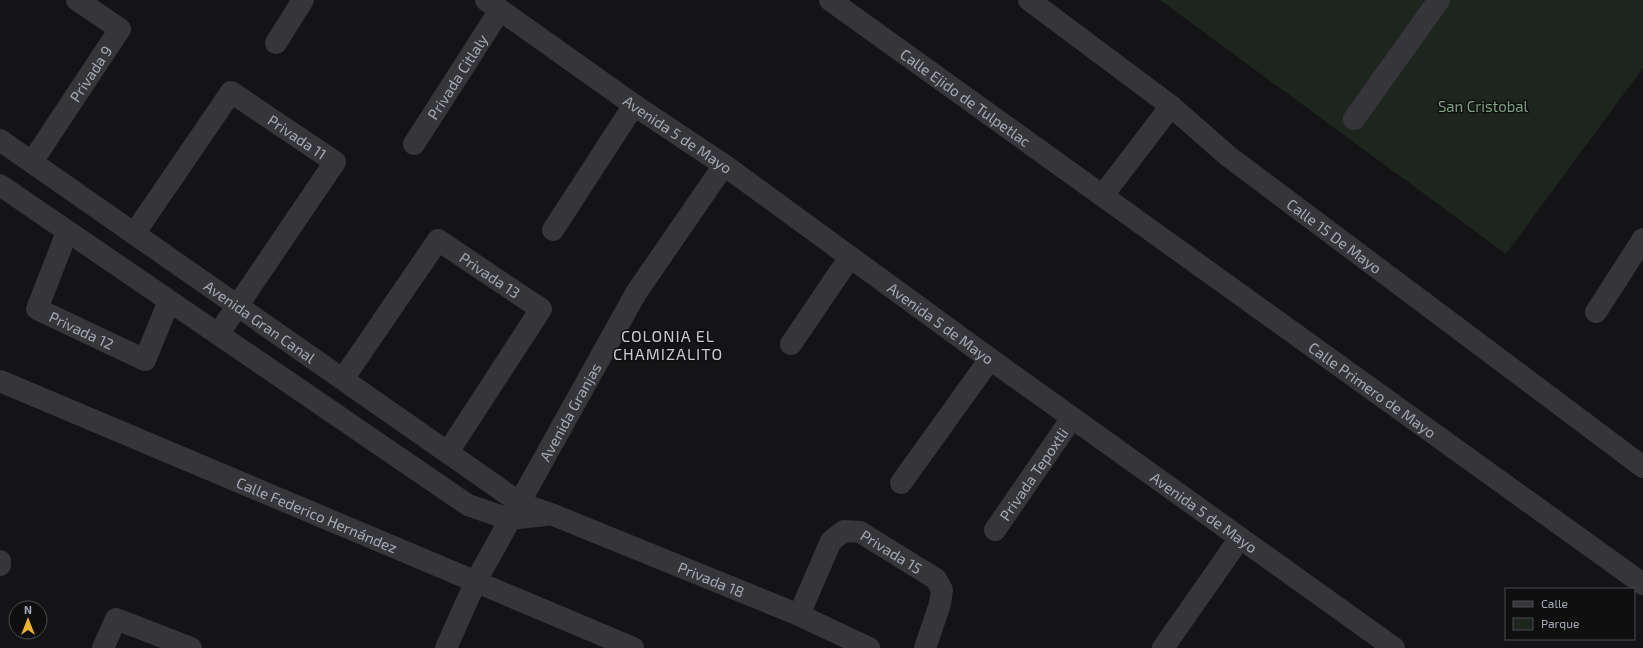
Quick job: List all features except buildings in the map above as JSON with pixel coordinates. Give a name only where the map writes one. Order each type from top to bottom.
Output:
[{"type":"street","name":"Privada 9","points":[[32,162],[120,29],[77,0]]},
{"type":"street","points":[[276,43],[304,0]]},
{"type":"street","name":"Calle Ejido de Tulpetlac","points":[[830,0],[1103,195]]},
{"type":"street","name":"Calle 15 De Mayo","points":[[1029,0],[1171,106],[1228,156],[1643,467]]},
{"type":"street","points":[[1354,119],[1439,0]]},
{"type":"street","name":"Avenida 5 de Mayo","points":[[493,5],[634,105],[724,165],[990,359],[1394,648]]},
{"type":"street","name":"Privada Citlaly","points":[[414,144],[493,5]]},
{"type":"street","name":"Privada 11","points":[[134,234],[231,92],[335,162],[219,333]]},
{"type":"street","points":[[553,230],[634,105]]},
{"type":"street","points":[[1103,195],[1171,106]]},
{"type":"street","name":"Avenida Gran Canal","points":[[0,140],[448,452],[514,511]]},
{"type":"street","name":"Avenida Granjas","points":[[446,648],[476,581],[636,293],[724,165]]},
{"type":"street","points":[[0,185],[168,301],[219,333],[468,505],[514,511]]},
{"type":"street","name":"Calle Primero de Mayo","points":[[1103,195],[1643,584]]},
{"type":"street","name":"Privada 12","points":[[67,232],[36,309],[145,360],[168,301]]},
{"type":"street","points":[[1596,312],[1643,239]]},
{"type":"street","name":"Privada 13","points":[[343,379],[438,240],[541,309],[448,452]]},
{"type":"street","points":[[792,344],[850,257]]},
{"type":"street","points":[[901,483],[990,359]]},
{"type":"street","name":"Calle Federico Hernández","points":[[0,381],[633,648]]},
{"type":"street","name":"Privada Tepoxtli","points":[[995,530],[1072,418]]},
{"type":"street","name":"Privada 18","points":[[514,511],[551,514],[799,615],[869,648]]},
{"type":"street","name":"Privada 15","points":[[799,615],[831,541],[844,531],[860,532],[936,579],[942,590],[940,604],[925,648]]},
{"type":"street","points":[[1163,648],[1240,538]]},
{"type":"street","points":[[102,648],[116,619],[191,648]]},
{"type":"green space","name":"San Cristobal","points":[[1160,0],[1643,0],[1643,68],[1506,254]]},
{"type":"district","name":"COLONIA EL CHAMIZALITO","points":[[668,344]]}]
